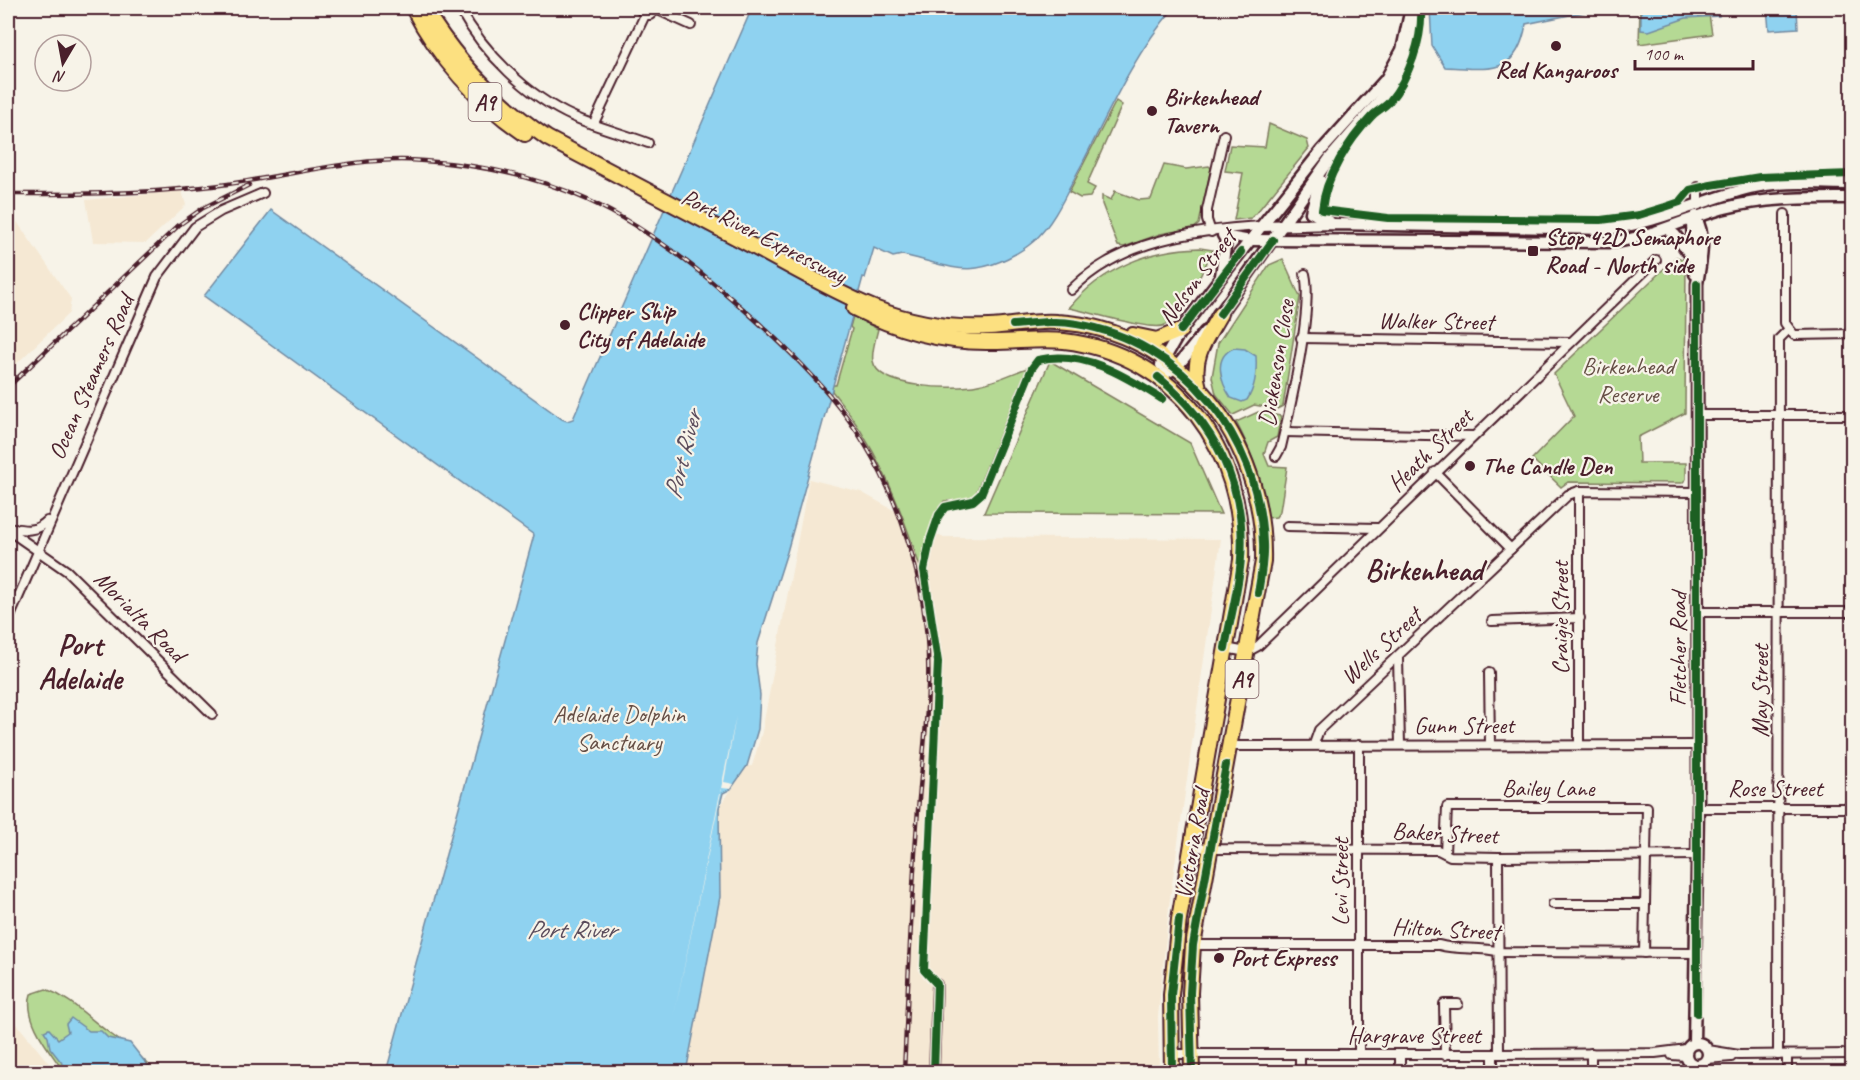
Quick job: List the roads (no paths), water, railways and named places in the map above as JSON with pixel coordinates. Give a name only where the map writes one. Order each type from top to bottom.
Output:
[{"type":"highway","name":"Port River Expressway","points":[[413,8],[427,33],[458,75],[493,110],[540,144],[585,164],[870,316],[905,323],[968,342],[1065,341],[1104,350],[1158,377]]},
{"type":"highway","name":"Port River Expressway","points":[[424,8],[466,68],[499,102],[585,164]]},
{"type":"highway","points":[[1199,388],[1195,373],[1198,354],[1220,314]]},
{"type":"highway","points":[[1055,321],[1079,319],[1148,339],[1163,339],[1181,330]]},
{"type":"highway","name":"Port River Expressway","points":[[905,323],[960,327],[1055,321],[1105,331],[1159,357]]},
{"type":"highway","name":"Victoria Road","points":[[1159,357],[1199,388],[1233,432],[1252,476],[1258,501],[1263,561],[1193,945],[1190,993],[1192,1072]]},
{"type":"highway","name":"Victoria Road","points":[[1158,377],[1184,399],[1204,423],[1232,480],[1241,526],[1241,553],[1179,920],[1171,995]]},
{"type":"highway","points":[[1171,995],[1190,993]]},
{"type":"highway","name":"A9","points":[[1171,995],[1172,1072]]},
{"type":"main road","name":"Nelson Street","points":[[1412,8],[1416,30],[1405,64],[1377,104],[1330,158],[1220,314],[1176,368],[1158,377],[1159,357],[1322,150],[1386,79],[1402,50],[1412,8]]},
{"type":"main road","points":[[1330,158],[1314,194],[1311,212],[1334,224]]},
{"type":"main road","points":[[1262,226],[1334,224],[1608,229],[1651,222],[1698,204],[1751,188],[1774,184],[1852,184]]},
{"type":"main road","points":[[1251,240],[1573,243],[1634,239],[1755,201],[1852,198]]},
{"type":"main road","name":"Fletcher Road","points":[[1697,284],[1692,257],[1692,225],[1696,219],[1698,204]]},
{"type":"main road","name":"Fletcher Road","points":[[1696,219],[1700,225],[1701,258],[1697,284],[1697,1057]]},
{"type":"main road","points":[[1667,229],[1675,235],[1692,257]]},
{"type":"main road","points":[[1221,277],[1226,240],[1223,236]]},
{"type":"street","points":[[459,8],[511,74],[547,103],[576,118],[648,143]]},
{"type":"street","points":[[594,123],[642,11],[654,14],[658,9],[691,25]]},
{"type":"street","points":[[1211,232],[1207,210],[1224,135]]},
{"type":"street","points":[[1698,188],[1698,204]]},
{"type":"street","name":"Ocean Steamers Road","points":[[8,621],[157,277],[195,227],[221,211],[263,193]]},
{"type":"street","points":[[1785,214],[1785,323],[1788,330],[1794,335],[1852,334]]},
{"type":"street","points":[[1071,290],[1093,270],[1120,254],[1159,240],[1211,232],[1220,228],[1262,226]]},
{"type":"street","points":[[1211,232],[1251,240]]},
{"type":"street","name":"Heath Street","points":[[1247,652],[1258,646],[1377,528],[1656,260]]},
{"type":"street","name":"Dickenson Close","points":[[1276,456],[1285,432],[1301,338],[1308,288],[1305,274]]},
{"type":"street","name":"May Street","points":[[1787,1072],[1783,1056],[1780,808],[1779,339],[1788,330]]},
{"type":"street","name":"Walker Street","points":[[1301,338],[1571,342]]},
{"type":"street","points":[[1697,415],[1852,415]]},
{"type":"street","points":[[1285,432],[1473,436]]},
{"type":"street","points":[[1435,472],[1511,549]]},
{"type":"street","points":[[1579,491],[1697,492]]},
{"type":"street","name":"Wells Street","points":[[1314,744],[1319,730],[1568,495],[1579,491]]},
{"type":"street","name":"Craigie Street","points":[[1579,491],[1579,744]]},
{"type":"street","points":[[8,528],[39,529],[51,518]]},
{"type":"street","points":[[1287,526],[1377,528]]},
{"type":"street","name":"Morialta Road","points":[[8,528],[36,552],[67,571],[212,714]]},
{"type":"street","points":[[1698,612],[1852,612]]},
{"type":"street","points":[[1492,621],[1580,618]]},
{"type":"street","points":[[1225,648],[1247,652]]},
{"type":"street","points":[[1398,657],[1400,745]]},
{"type":"street","points":[[1489,673],[1490,745]]},
{"type":"street","name":"Gunn Street","points":[[1230,746],[1314,744],[1698,745]]},
{"type":"street","name":"Levi Street","points":[[1359,745],[1359,1054]]},
{"type":"street","name":"Bailey Lane","points":[[1445,854],[1447,807],[1647,807],[1646,856]]},
{"type":"street","name":"Rose Street","points":[[1698,808],[1852,808]]},
{"type":"street","name":"Baker Street","points":[[1191,846],[1212,849],[1438,850],[1445,854],[1498,857],[1697,855]]},
{"type":"street","points":[[1644,953],[1646,856]]},
{"type":"street","points":[[1493,1072],[1496,1054],[1500,952],[1498,857]]},
{"type":"street","points":[[1552,904],[1645,904]]},
{"type":"street","name":"Hilton Street","points":[[1193,945],[1439,945],[1452,949],[1487,948],[1500,952],[1697,953]]},
{"type":"street","points":[[934,1072],[937,984]]},
{"type":"street","points":[[1445,1054],[1444,1004],[1458,1004]]},
{"type":"street","points":[[1591,1053],[1591,1072]]},
{"type":"street","name":"Hargrave Street","points":[[1172,1054],[1655,1053],[1697,1057],[1852,1054]]},
{"type":"street","points":[[1300,1054],[1300,1072]]},
{"type":"street","points":[[1400,1054],[1400,1072]]},
{"type":"water","name":"Port River","points":[[752,8],[1174,8],[1135,63],[1049,224],[1028,246],[1000,262],[968,269],[949,267],[902,255],[893,257],[874,248],[865,278],[863,277],[787,552],[758,643],[756,664],[760,695],[758,729],[747,766],[731,789],[723,793],[719,808],[720,897],[686,1072],[386,1072],[534,535],[204,296],[271,210],[562,419],[567,421],[573,419]]},
{"type":"water","points":[[1430,8],[1604,8],[1526,24],[1522,41],[1516,53],[1508,61],[1499,66],[1475,69],[1445,67],[1432,46]]},
{"type":"water","points":[[1641,8],[1720,8],[1719,16],[1686,18],[1649,31],[1641,30]]},
{"type":"water","points":[[1767,8],[1797,8],[1798,28],[1769,30]]},
{"type":"water","points":[[1234,348],[1245,349],[1256,356],[1254,385],[1247,400],[1242,402],[1231,398],[1220,371],[1223,358]]},
{"type":"water","points":[[71,1018],[89,1031],[101,1031],[108,1038],[130,1043],[153,1072],[69,1072],[50,1048],[44,1031],[49,1029],[58,1039],[68,1032],[66,1024]]},
{"type":"railway","points":[[8,194],[183,189],[354,163],[401,160],[469,166],[511,174],[550,185],[587,200],[657,240],[726,294],[786,348],[840,408],[861,438],[879,470],[908,540],[924,614],[928,651],[928,687],[911,916],[904,1072]]},
{"type":"railway","points":[[8,387],[179,225],[203,208],[249,185]]},
{"type":"place","name":"Red Kangaroos","points":[[1556,46]]},
{"type":"place","name":"Birkenhead Tavern","points":[[1152,111]]},
{"type":"place","name":"Stop 42D Semaphore Road - North side","points":[[1533,251]]},
{"type":"place","name":"Clipper Ship City of Adelaide","points":[[565,325]]},
{"type":"place","name":"The Candle Den","points":[[1470,466]]},
{"type":"place","name":"Port Express","points":[[1219,958]]},
{"type":"district","name":"Birkenhead","points":[[1424,570]]},
{"type":"district","name":"Port Adelaide","points":[[80,662]]},
{"type":"park label","name":"Birkenhead Reserve","points":[[1628,380]]},
{"type":"park label","name":"Adelaide Dolphin Sanctuary","points":[[619,728]]}]
